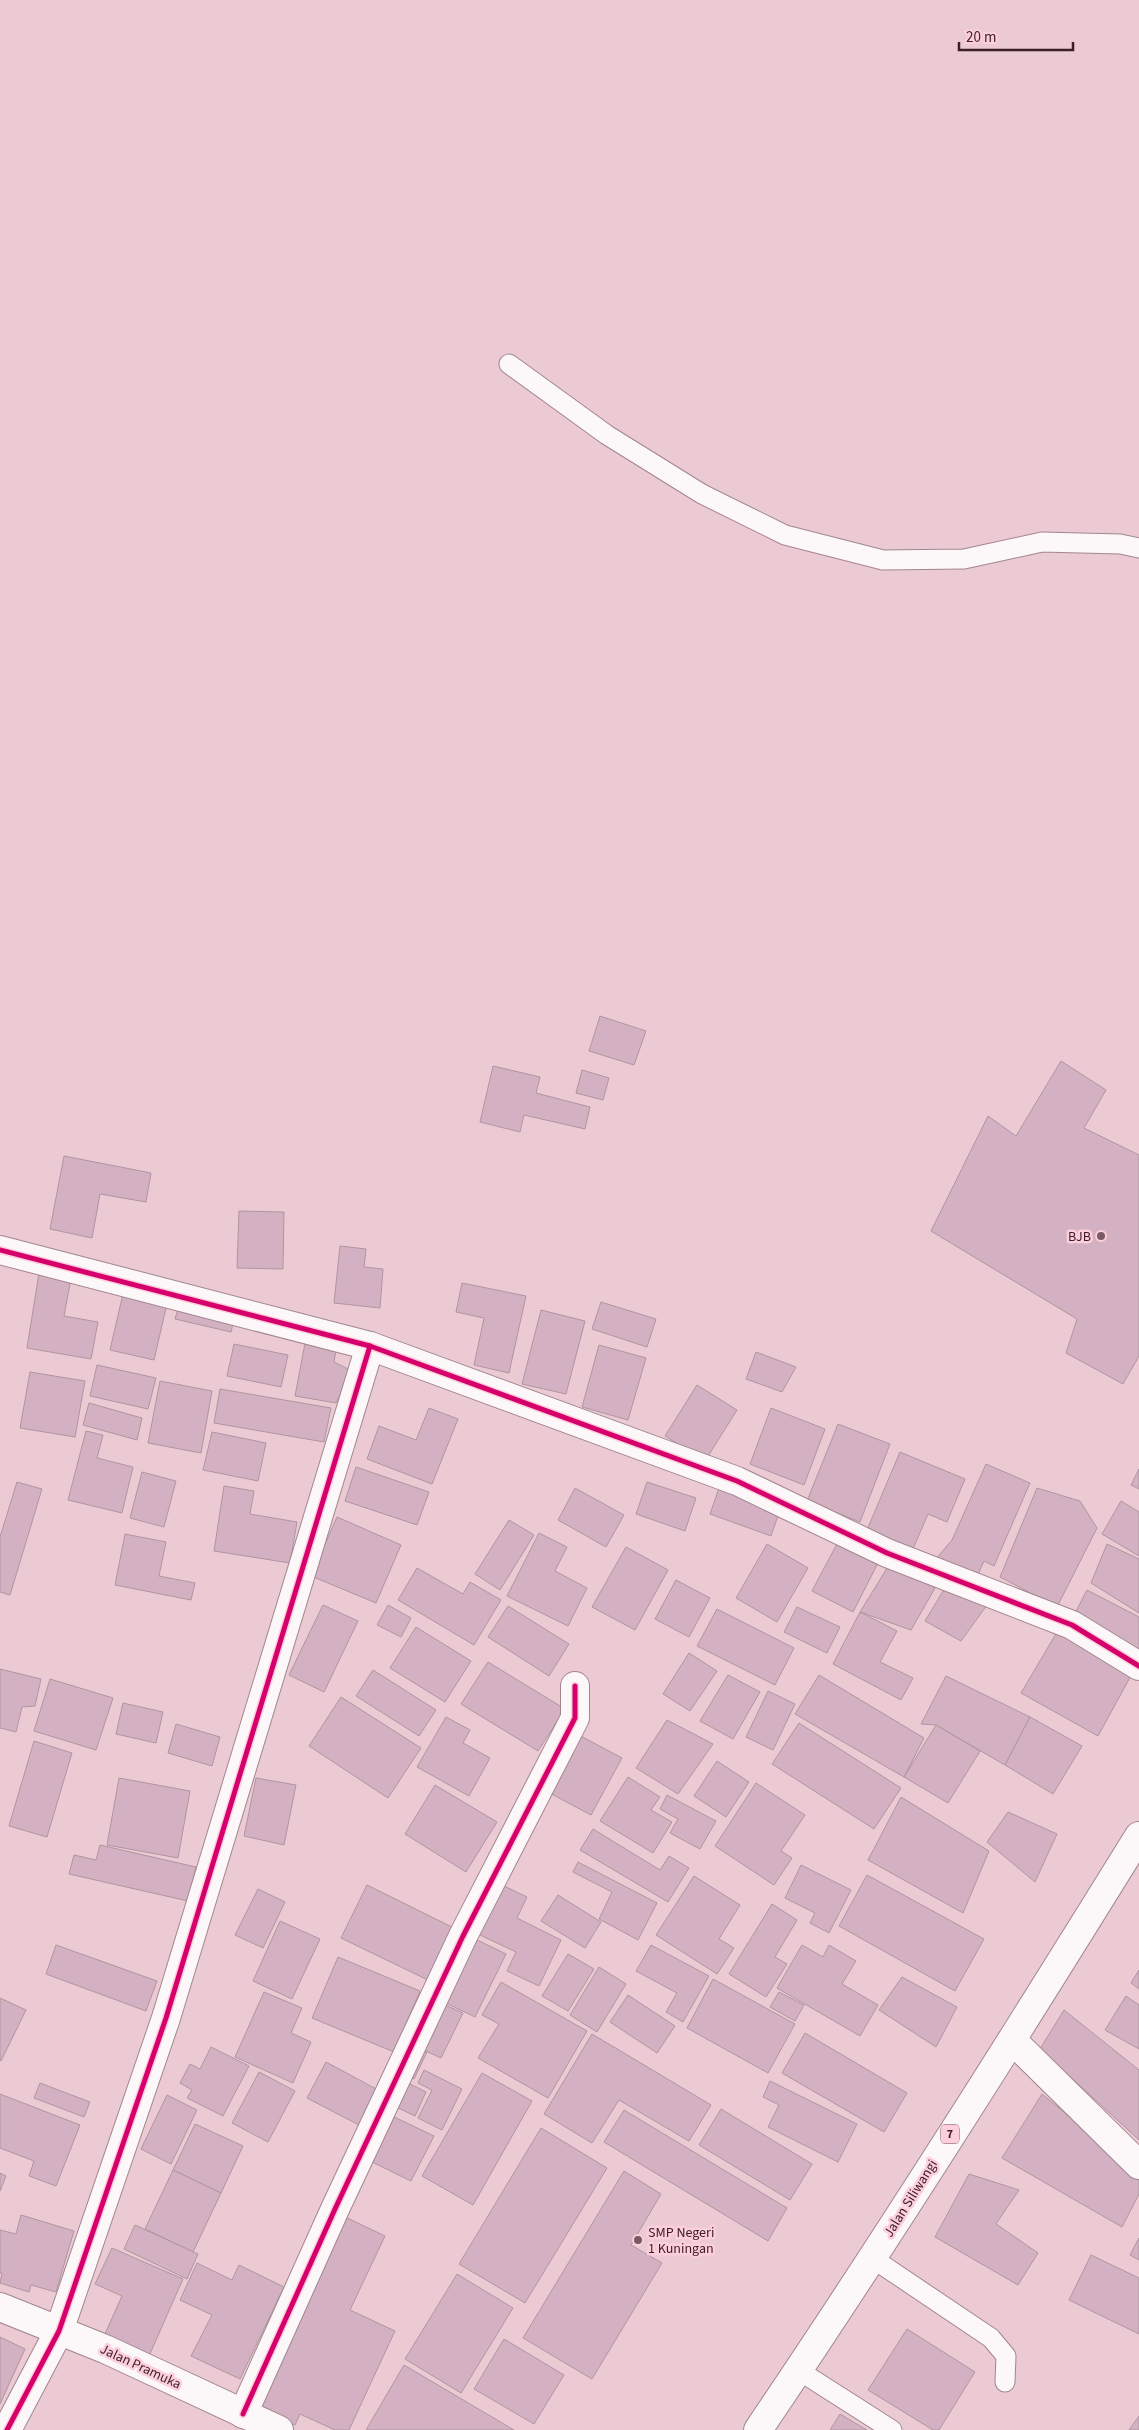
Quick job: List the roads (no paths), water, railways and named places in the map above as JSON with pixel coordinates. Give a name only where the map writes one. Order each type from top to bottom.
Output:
[{"type":"street","points":[[0,1250],[370,1346],[737,1481],[887,1553],[1072,1625],[1139,1666]]},
{"type":"street","points":[[7,2430],[59,2331],[166,2018],[370,1346]]},
{"type":"street","points":[[243,2414],[335,2208],[463,1936],[575,1718],[575,1686]]},
{"type":"street","name":"Jalan Siliwangi","points":[[758,2430],[872,2258],[1012,2040],[1139,1836]]},
{"type":"street","points":[[1012,2040],[1139,2165]]},
{"type":"street","name":"Jalan Pramuka","points":[[0,2307],[105,2349],[279,2430]]},
{"type":"lane","points":[[509,364],[615,440],[702,494],[785,535],[883,560],[964,559],[1042,542],[1120,544],[1139,548]]},
{"type":"lane","points":[[872,2258],[991,2338],[1006,2356],[1005,2382]]},
{"type":"lane","points":[[798,2370],[892,2430]]},
{"type":"place","name":"BJB","points":[[1101,1236]]},
{"type":"place","name":"SMP Negeri 1 Kuningan","points":[[638,2240]]}]
